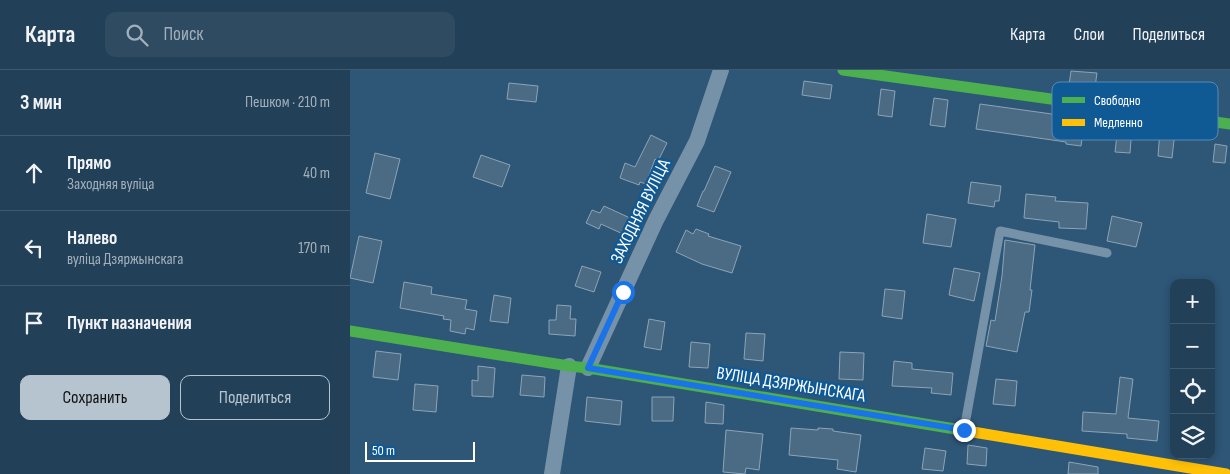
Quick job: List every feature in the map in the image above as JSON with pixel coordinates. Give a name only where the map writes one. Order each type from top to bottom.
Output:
[{"type":"street","name":"ЗАХОДНЯЯ ВУЛІЦА","points":[[588,368],[656,220],[697,140],[721,70]]},
{"type":"street","points":[[842,70],[1052,99]]},
{"type":"street","name":"ВУЛІЦА ДЗЯРЖЫНСКАГА","points":[[350,331],[588,368],[1226,474]]},
{"type":"street","points":[[552,474],[569,366]]},
{"type":"lane","points":[[964,430],[1000,231],[1107,253]]},
{"type":"building","points":[[1071,71],[1097,73],[1096,82],[1069,82]]},
{"type":"building","points":[[804,81],[832,85],[830,99],[802,95]]},
{"type":"building","points":[[509,83],[538,86],[536,102],[507,99]]},
{"type":"building","points":[[881,89],[895,91],[892,117],[878,115]]},
{"type":"building","points":[[934,98],[948,100],[945,127],[930,125]]},
{"type":"building","points":[[980,104],[1052,114],[1052,140],[976,129]]},
{"type":"building","points":[[651,135],[667,143],[658,161],[655,159],[646,184],[640,182],[639,185],[620,178],[625,163],[635,167]]},
{"type":"building","points":[[1052,140],[1082,140],[1081,146],[1066,144],[1066,142]]},
{"type":"building","points":[[1116,140],[1131,140],[1130,153],[1115,152]]},
{"type":"building","points":[[1159,140],[1174,140],[1172,158],[1158,156]]},
{"type":"building","points":[[1215,144],[1227,146],[1225,163],[1213,162]]},
{"type":"building","points":[[375,153],[400,159],[390,199],[366,193]]},
{"type":"building","points":[[481,155],[510,165],[502,187],[473,177]]},
{"type":"building","points":[[715,166],[731,172],[714,212],[697,206]]},
{"type":"building","points":[[971,182],[1001,186],[999,201],[995,201],[994,207],[968,203]]},
{"type":"building","points":[[1026,194],[1056,197],[1055,201],[1088,203],[1086,229],[1059,228],[1059,222],[1024,218]]},
{"type":"building","points":[[604,206],[630,218],[623,234],[601,224],[599,229],[586,223],[592,210],[600,213]]},
{"type":"building","points":[[927,214],[956,219],[951,247],[923,243]]},
{"type":"building","points":[[1112,216],[1142,223],[1136,247],[1107,241]]},
{"type":"building","points":[[696,229],[709,234],[708,236],[741,246],[732,273],[702,264],[676,252],[686,230],[693,234]]},
{"type":"building","points":[[359,236],[382,241],[373,283],[350,278]]},
{"type":"building","points":[[1005,240],[1035,245],[1029,312],[1025,312],[1017,352],[986,346],[991,320],[995,321]]},
{"type":"building","points":[[582,266],[601,272],[594,292],[575,286]]},
{"type":"building","points":[[954,268],[980,273],[974,301],[949,295]]},
{"type":"building","points":[[404,282],[432,287],[431,294],[467,300],[465,309],[477,311],[474,330],[466,328],[465,334],[450,331],[451,320],[443,319],[444,316],[400,308]]},
{"type":"building","points":[[885,289],[905,291],[902,319],[882,316]]},
{"type":"building","points":[[494,295],[511,298],[508,323],[490,321]]},
{"type":"building","points":[[557,305],[571,306],[570,319],[576,319],[575,336],[549,334],[549,320],[556,320]]},
{"type":"building","points":[[649,319],[665,322],[661,350],[644,347]]},
{"type":"building","points":[[746,333],[765,334],[763,361],[744,359]]},
{"type":"building","points":[[691,342],[710,344],[708,368],[689,367]]},
{"type":"building","points":[[376,351],[401,354],[398,380],[373,377]]},
{"type":"building","points":[[840,352],[864,353],[863,380],[839,379]]},
{"type":"building","points":[[894,361],[912,363],[912,369],[953,373],[951,395],[931,393],[932,388],[892,386]]},
{"type":"building","points":[[478,366],[495,368],[493,397],[472,396],[472,380],[478,381]]},
{"type":"building","points":[[522,375],[545,377],[544,397],[520,395]]},
{"type":"building","points":[[1120,377],[1133,379],[1128,418],[1159,421],[1157,441],[1127,438],[1127,434],[1082,431],[1083,412],[1116,414]]},
{"type":"building","points":[[996,379],[1017,381],[1015,406],[993,404]]},
{"type":"building","points":[[415,384],[438,386],[436,412],[413,410]]},
{"type":"building","points":[[587,397],[622,401],[620,425],[585,421]]},
{"type":"building","points":[[652,397],[674,397],[673,421],[652,421]]},
{"type":"building","points":[[706,402],[724,405],[723,424],[705,423]]},
{"type":"building","points":[[791,428],[833,429],[833,431],[861,435],[856,472],[837,469],[838,460],[789,455]]},
{"type":"building","points":[[726,430],[763,434],[759,470],[746,468],[745,474],[723,472]]},
{"type":"building","points":[[968,445],[987,448],[986,466],[967,464]]},
{"type":"building","points":[[925,448],[946,451],[943,471],[922,469]]},
{"type":"building","points":[[1069,462],[1098,467],[1098,474],[1068,474]]},
{"type":"traffic: fast","points":[[843,70],[1052,99]]},
{"type":"traffic: fast","points":[[1218,122],[1230,124]]},
{"type":"traffic: fast","points":[[350,331],[588,368],[961,430]]},
{"type":"traffic: slow","points":[[961,430],[1226,474]]},
{"type":"route","points":[[623,292],[588,368],[964,430]]}]
